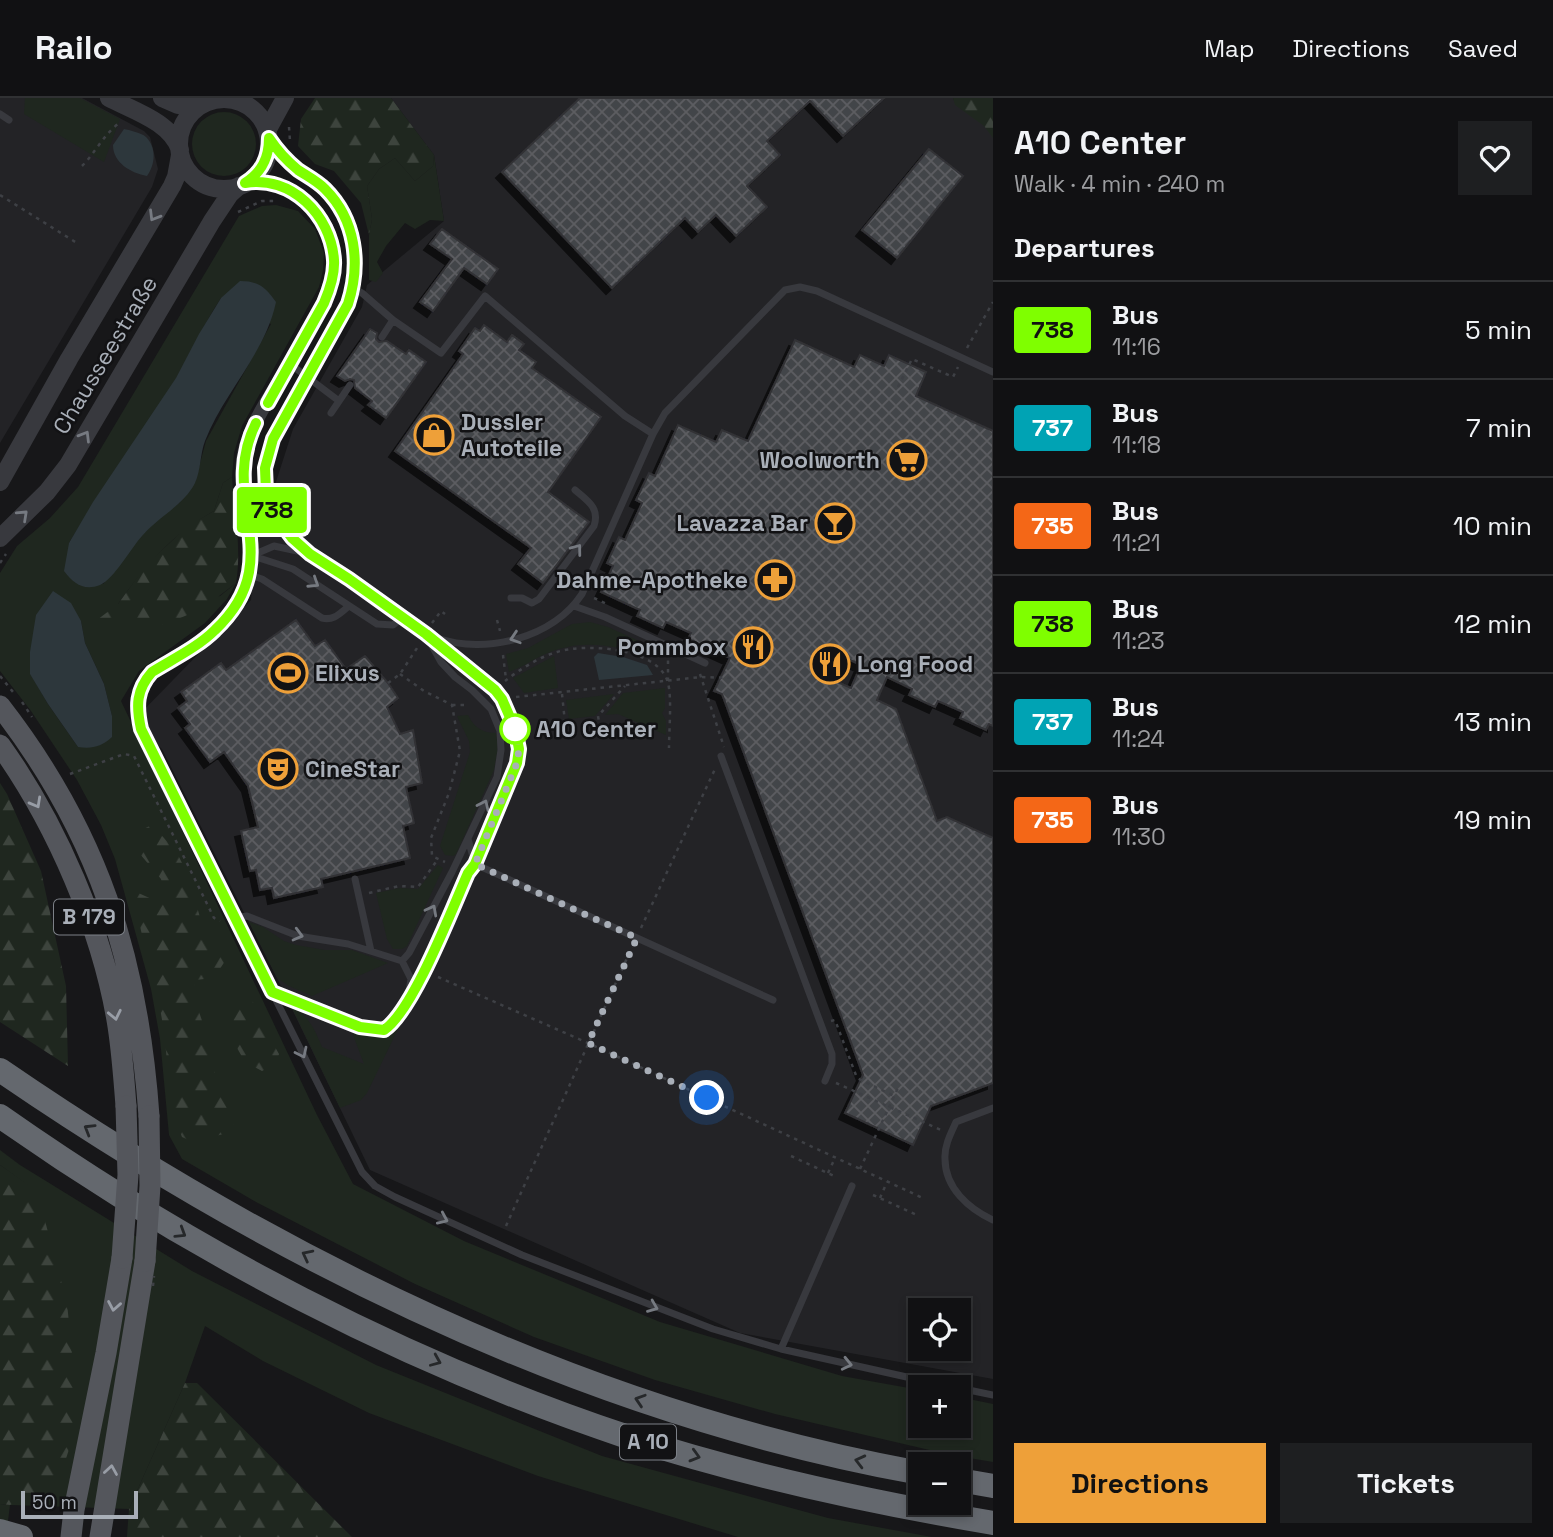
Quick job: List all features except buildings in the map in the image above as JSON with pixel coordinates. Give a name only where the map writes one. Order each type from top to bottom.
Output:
[{"type":"highway","name":"A 10","points":[[0,1070],[62,1112],[257,1230],[368,1286],[516,1355],[636,1398],[748,1433],[908,1471]]},
{"type":"highway","name":"A 10","points":[[0,1116],[44,1147],[197,1243],[326,1310],[499,1388],[628,1436],[747,1471],[876,1503],[993,1523]]},
{"type":"highway","points":[[971,1482],[993,1486]]},
{"type":"highway","points":[[0,1531],[21,1537]]},
{"type":"main road","name":"B 179","points":[[0,706],[32,748],[59,792],[97,872],[129,971],[146,1067],[150,1186],[145,1261],[100,1537]]},
{"type":"main road","name":"B 179","points":[[0,745],[34,797],[88,914],[118,1024],[126,1106],[128,1175],[122,1258],[71,1537]]},
{"type":"street","points":[[109,98],[166,129],[177,142],[188,171],[203,183],[220,188],[257,181],[274,184],[307,202],[317,214],[332,248],[334,262],[330,290],[256,423],[246,447],[242,477],[253,556],[250,575],[239,601],[215,631],[152,672],[139,690],[138,701],[141,729],[272,992],[360,1027],[384,1030],[391,1026],[408,1002],[468,873],[475,864],[517,763],[519,749],[515,729],[498,694],[428,630],[403,617],[310,554],[292,538],[274,514],[265,481],[265,468],[273,439],[338,323],[353,288],[356,273],[354,242],[349,225],[338,205],[324,188],[289,162],[268,134],[259,115],[245,104],[228,99],[178,105],[162,98]]},
{"type":"street","points":[[242,185],[253,178],[264,164],[269,147],[268,134],[285,98]]},
{"type":"street","points":[[180,152],[184,124],[209,101]]},
{"type":"street","name":"Chausseestraße","points":[[0,482],[69,359],[172,186],[179,167],[180,152]]},
{"type":"street","name":"Chausseestraße","points":[[0,538],[47,492],[68,465],[212,221],[230,194],[242,185]]},
{"type":"lane","points":[[0,114],[9,120]]},
{"type":"lane","points":[[353,288],[441,353],[485,296],[625,416],[653,434]]},
{"type":"lane","points":[[428,630],[447,641],[465,644],[501,643],[541,629],[574,606],[582,594],[653,434],[665,413],[778,295],[791,288],[817,291],[993,372]]},
{"type":"lane","points":[[382,337],[393,320]]},
{"type":"lane","points":[[290,364],[339,401]]},
{"type":"lane","points":[[331,413],[350,385]]},
{"type":"lane","points":[[511,598],[522,598],[532,603],[539,599],[594,526],[597,517],[595,508],[575,490]]},
{"type":"lane","points":[[253,556],[274,546],[310,554]]},
{"type":"lane","points":[[253,556],[293,569],[377,624],[393,625],[403,617]]},
{"type":"lane","points":[[250,575],[262,579],[328,620],[349,606]]},
{"type":"lane","points":[[574,606],[606,617],[705,663]]},
{"type":"lane","points":[[402,961],[455,867],[497,777],[501,750],[500,732],[491,709],[441,662],[428,630]]},
{"type":"lane","points":[[720,756],[832,1054],[832,1064],[825,1081]]},
{"type":"lane","points":[[468,838],[475,864],[773,1000]]},
{"type":"lane","points":[[355,879],[372,951]]},
{"type":"lane","points":[[233,918],[247,916],[298,936],[348,944],[402,961],[411,979],[408,1002]]},
{"type":"lane","points":[[272,992],[362,1172],[375,1186],[560,1272],[713,1329],[781,1349],[908,1377]]},
{"type":"lane","points":[[993,1108],[956,1122],[948,1139],[944,1159],[951,1183],[967,1206],[993,1220]]},
{"type":"lane","points":[[781,1349],[852,1186]]},
{"type":"lane","points":[[971,1391],[993,1395]]},
{"type":"path","points":[[82,166],[114,127],[127,118]]},
{"type":"path","points":[[0,195],[77,243]]},
{"type":"path","points":[[898,387],[912,359],[953,377],[993,302]]},
{"type":"path","points":[[388,683],[400,674],[441,611],[445,614]]},
{"type":"path","points":[[497,620],[500,629]]},
{"type":"path","points":[[669,748],[668,682],[656,667],[632,654],[615,649],[576,648],[554,653],[506,679],[498,694],[562,693],[668,682],[701,677],[732,678]]},
{"type":"path","points":[[506,1226],[725,746],[694,658]]},
{"type":"path","points":[[400,674],[424,691],[452,705],[479,705],[484,701]]},
{"type":"path","points":[[600,728],[598,716],[625,686]]},
{"type":"path","points":[[562,693],[566,732]]},
{"type":"path","points":[[452,705],[460,751],[449,793],[431,838],[432,856],[455,867]]},
{"type":"path","points":[[70,774],[124,754],[134,756],[214,918],[222,922],[233,918]]},
{"type":"path","points":[[359,895],[400,886],[418,887],[438,859]]},
{"type":"path","points":[[424,970],[925,1199]]},
{"type":"path","points":[[821,1025],[835,1020],[857,1079],[894,1096]]},
{"type":"path","points":[[845,1087],[929,1125]]},
{"type":"path","points":[[860,1169],[898,1088]]},
{"type":"path","points":[[791,1156],[834,1176]]},
{"type":"path","points":[[828,1173],[835,1158]]},
{"type":"path","points":[[880,1198],[887,1182]]},
{"type":"path","points":[[873,1195],[918,1214]]},
{"type":"shaded area","points":[[0,98],[82,98],[144,131],[150,137],[158,169],[152,187],[0,443]]},
{"type":"shaded area","points":[[391,98],[953,98],[956,105],[993,131],[993,1379],[740,1333],[370,1170],[162,749],[133,721],[251,600],[255,547],[293,429],[362,307],[367,285],[444,221],[434,155]]},
{"type":"shaded area","points":[[124,129],[150,141],[153,162],[147,176],[129,170],[116,157],[113,145]]},
{"type":"shaded area","points":[[240,281],[261,286],[276,302],[263,339],[213,423],[202,451],[195,483],[178,504],[142,536],[105,582],[94,587],[80,585],[64,571],[69,543],[93,502],[176,378],[221,298]]},
{"type":"shaded area","points":[[53,591],[71,603],[81,621],[85,643],[104,684],[112,716],[112,737],[104,743],[88,748],[78,747],[30,674],[30,652],[36,615]]},
{"type":"shaded area","points":[[598,653],[647,665],[653,675],[599,680],[594,657]]},
{"type":"green space","points":[[25,98],[80,98],[120,119],[104,162],[24,114]]},
{"type":"green space","points":[[315,98],[391,98],[434,155],[433,166],[415,181],[395,158],[379,169],[367,186],[372,219],[369,235],[361,203],[334,171],[315,164],[298,146],[301,119]]},
{"type":"green space","points":[[953,98],[993,98],[993,138],[984,126],[955,105]]},
{"type":"green space","points":[[224,112],[242,118],[250,126],[256,144],[250,162],[242,170],[224,176],[206,170],[198,162],[192,144],[198,126],[206,118]]},
{"type":"green space","points":[[434,155],[444,221],[430,220],[415,229],[405,223],[377,262],[383,273],[376,282],[369,280],[369,235],[372,219],[367,186],[379,169],[395,158],[415,181],[433,166]]},
{"type":"green space","points":[[276,205],[298,211],[315,229],[324,253],[319,287],[242,426],[234,453],[232,477],[223,483],[214,511],[185,530],[160,552],[118,604],[220,596],[236,583],[227,599],[205,623],[139,671],[121,701],[317,1115],[353,1184],[464,1241],[660,1322],[842,1376],[908,1388],[908,1438],[971,1438],[971,1399],[993,1404],[993,1462],[971,1458],[971,1452],[938,1452],[775,1414],[655,1380],[534,1337],[415,1284],[256,1202],[182,1159],[169,1135],[160,1039],[151,989],[115,859],[101,825],[77,780],[31,711],[0,671],[0,573],[17,546],[50,518],[78,487],[239,216],[262,206]],"holes":[[[221,298],[271,324],[206,441],[195,482],[179,503],[141,536],[103,584],[69,543],[163,400]],[[81,621],[85,643],[104,684],[112,716],[78,747],[30,673]]]},
{"type":"green space","points":[[232,477],[238,543],[236,583],[202,609],[163,625],[102,624],[97,620],[118,604],[147,564],[188,526],[214,511],[223,483]]},
{"type":"green space","points":[[590,622],[652,647],[645,655],[607,646],[569,647],[543,655],[509,672],[506,654],[528,648],[572,624]]},
{"type":"green space","points":[[554,656],[558,688],[524,693],[513,678]]},
{"type":"green space","points":[[665,688],[665,708],[662,713],[666,721],[666,735],[618,714],[605,715],[623,693]]},
{"type":"green space","points":[[614,694],[595,716],[569,719],[566,700]]},
{"type":"green space","points":[[468,715],[479,728],[496,733],[498,747],[494,770],[456,854],[445,855],[440,846],[470,752],[469,741],[457,716]]},
{"type":"green space","points":[[0,783],[41,871],[66,986],[68,1066],[0,1022]]},
{"type":"green space","points":[[152,825],[176,851],[188,875],[201,921],[225,961],[214,978],[195,980],[195,990],[221,1008],[246,991],[279,1054],[276,1064],[262,1071],[245,1062],[220,1018],[210,1017],[196,1003],[216,1062],[212,1090],[238,1111],[231,1132],[193,1142],[182,1137],[173,1107],[164,1029],[134,891],[167,906],[161,879],[140,854],[139,831]]},
{"type":"green space","points":[[438,865],[443,868],[407,946],[393,949],[387,939],[376,893],[400,888],[418,889]]},
{"type":"green space","points":[[249,922],[296,945],[325,950],[352,950],[388,963],[312,996],[277,978]]},
{"type":"green space","points":[[291,1006],[306,1018],[322,1047],[364,1064],[352,1032],[381,1038],[399,1027],[361,1100],[340,1108]]},
{"type":"green space","points":[[0,1150],[192,1271],[376,1365],[602,1456],[828,1518],[932,1537],[738,1537],[538,1476],[369,1413],[263,1361],[205,1326],[185,1383],[129,1509],[10,1505],[37,1192],[0,1165]]},
{"type":"green space","points":[[0,1165],[37,1191],[67,1303],[75,1385],[72,1440],[62,1471],[38,1491],[10,1505],[0,1504]]},
{"type":"green space","points":[[185,1383],[197,1383],[352,1537],[127,1537],[129,1509]]},
{"type":"green space","points":[[0,1504],[10,1505],[6,1537],[0,1537]]},
{"type":"bus line","name":"738","points":[[256,423],[246,447],[242,477],[253,556],[248,582],[239,601],[215,631],[152,672],[144,681],[139,690],[138,715],[141,729],[272,992],[360,1027],[384,1030],[391,1026],[408,1002],[468,873],[475,864],[512,779],[519,749],[515,729],[502,699],[495,690],[426,634],[310,554],[283,528],[274,514],[265,481],[269,451],[273,439],[348,304],[356,273],[356,258],[349,225],[338,205],[324,188],[289,162],[269,138],[264,164],[253,178],[245,183],[257,181],[274,184],[307,202],[328,233],[334,262],[330,290],[324,303],[268,403]]},
{"type":"place","name":"Dussler Autoteile","points":[[434,435]]},
{"type":"place","name":"Woolworth","points":[[907,460]]},
{"type":"place","name":"Lavazza Bar","points":[[835,523]]},
{"type":"place","name":"Dahme-Apotheke","points":[[775,580]]},
{"type":"place","name":"Pommbox","points":[[753,647]]},
{"type":"place","name":"Long Food","points":[[830,664]]},
{"type":"place","name":"Elixus","points":[[288,673]]},
{"type":"place","name":"A10 Center","points":[[515,729]]},
{"type":"place","name":"CineStar","points":[[278,769]]},
{"type":"route","points":[[515,729],[519,749],[517,763],[475,864],[637,938],[588,1043],[707,1098]]}]
